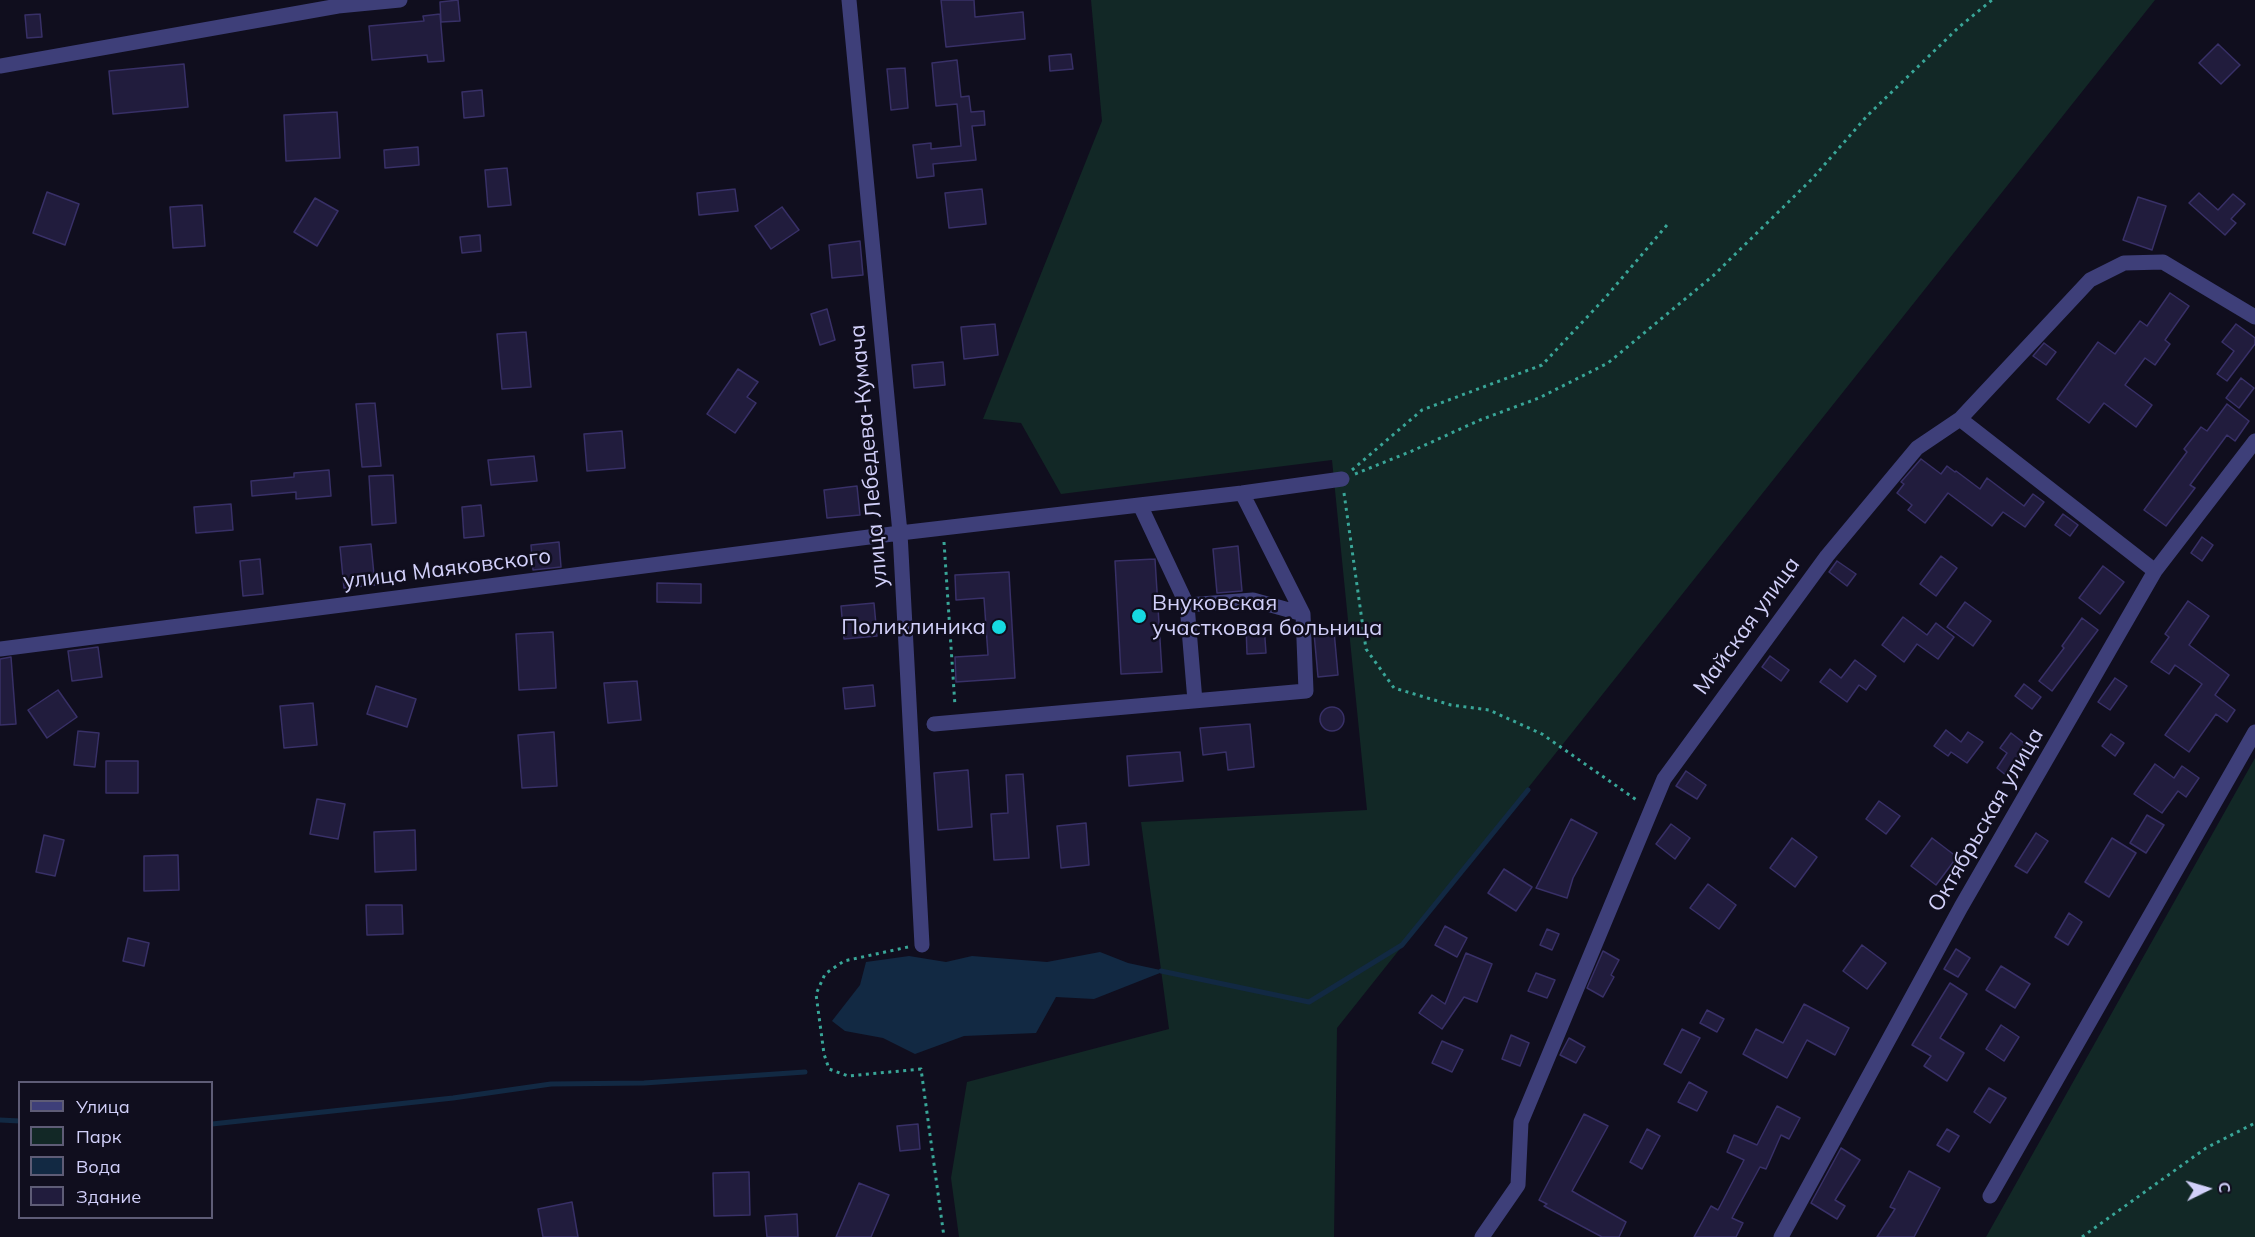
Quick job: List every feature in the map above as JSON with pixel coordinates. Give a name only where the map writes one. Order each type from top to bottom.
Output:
[{"type":"street","points":[[0,66],[338,6],[400,0]]},
{"type":"street","name":"улица Лебедева-Кумача","points":[[849,0],[900,533],[922,945]]},
{"type":"street","name":"Майская улица","points":[[1482,1237],[1518,1185],[1521,1122],[1664,779],[1827,556],[1917,448],[1960,419],[2090,280],[2124,263],[2163,262],[2255,317]]},
{"type":"street","points":[[1960,419],[2155,571]]},
{"type":"street","name":"Октябрьская улица","points":[[1781,1237],[1961,907],[2155,571],[2255,441]]},
{"type":"street","name":"улица Маяковского","points":[[0,649],[900,533],[1342,479]]},
{"type":"street","points":[[934,724],[1306,691],[1303,614],[1242,493]]},
{"type":"street","points":[[1140,505],[1186,605],[1195,701]]},
{"type":"street","points":[[1186,605],[1253,600],[1303,614]]},
{"type":"street","points":[[1990,1196],[2255,732]]},
{"type":"path","points":[[1342,479],[1480,420],[1539,399],[1608,363],[1714,275],[1812,179],[1866,116],[1959,27],[1992,0]]},
{"type":"path","points":[[1342,479],[1422,410],[1542,366],[1605,298],[1667,225]]},
{"type":"path","points":[[1342,479],[1366,649],[1394,688],[1451,705],[1489,710],[1542,734],[1651,810]]},
{"type":"path","points":[[943,528],[956,722]]},
{"type":"path","points":[[922,945],[844,960],[825,974],[816,994],[824,1054],[829,1069],[848,1076],[921,1069],[944,1237]]},
{"type":"path","points":[[2082,1237],[2206,1148],[2255,1123]]},
{"type":"green space","points":[[1091,0],[2155,0],[1337,1028],[1334,1237],[959,1237],[951,1178],[967,1082],[1169,1029],[1141,822],[1367,810],[1332,460],[1061,494],[1021,423],[983,419],[1102,121]]},
{"type":"green space","points":[[2255,758],[2255,1237],[1986,1237]]},
{"type":"water","points":[[1100,952],[1128,963],[1165,971],[1094,999],[1056,997],[1036,1033],[964,1036],[915,1054],[883,1038],[845,1031],[832,1021],[860,985],[866,962],[909,956],[946,962],[972,956],[1047,962]]},
{"type":"building","points":[[458,0],[460,21],[441,22],[440,2]]},
{"type":"building","points":[[941,0],[974,0],[975,17],[1023,12],[1025,39],[946,47]]},
{"type":"building","points":[[40,14],[42,37],[27,38],[25,15]]},
{"type":"building","points":[[440,14],[444,61],[428,62],[427,55],[372,60],[369,26],[424,21],[423,16]]},
{"type":"building","points":[[2218,44],[2240,65],[2221,84],[2199,63]]},
{"type":"building","points":[[1071,54],[1073,69],[1050,71],[1049,56]]},
{"type":"building","points":[[957,60],[961,97],[969,96],[971,112],[984,111],[985,125],[972,126],[976,160],[933,164],[934,176],[917,178],[913,145],[931,143],[931,149],[961,146],[957,104],[936,106],[932,63]]},
{"type":"building","points":[[184,64],[188,107],[113,114],[109,71]]},
{"type":"building","points":[[905,68],[908,108],[891,110],[887,69]]},
{"type":"building","points":[[482,90],[484,116],[464,118],[462,92]]},
{"type":"building","points":[[337,112],[340,158],[286,161],[284,115]]},
{"type":"building","points":[[418,147],[419,165],[385,168],[384,150]]},
{"type":"building","points":[[507,168],[511,205],[488,207],[485,170]]},
{"type":"building","points":[[735,189],[738,211],[699,215],[697,193]]},
{"type":"building","points":[[982,189],[986,224],[949,228],[945,193]]},
{"type":"building","points":[[47,192],[79,204],[65,245],[33,233]]},
{"type":"building","points":[[2199,193],[2218,210],[2233,194],[2245,204],[2231,219],[2236,223],[2225,235],[2189,203]]},
{"type":"building","points":[[2138,197],[2166,206],[2152,250],[2123,240]]},
{"type":"building","points":[[315,198],[338,211],[317,246],[294,232]]},
{"type":"building","points":[[202,205],[205,246],[173,248],[170,207]]},
{"type":"building","points":[[782,207],[799,230],[771,249],[755,226]]},
{"type":"building","points":[[480,235],[481,251],[462,253],[460,237]]},
{"type":"building","points":[[860,241],[863,275],[832,278],[829,245]]},
{"type":"building","points":[[2170,293],[2189,306],[2165,340],[2170,344],[2155,365],[2145,358],[2125,385],[2152,405],[2136,427],[2104,403],[2089,423],[2057,399],[2098,342],[2115,354],[2140,321],[2147,326]]},
{"type":"building","points":[[827,309],[835,340],[820,345],[811,314]]},
{"type":"building","points":[[995,324],[998,355],[964,359],[961,327]]},
{"type":"building","points":[[2236,324],[2255,338],[2255,344],[2227,381],[2217,374],[2234,351],[2222,342]]},
{"type":"building","points":[[526,332],[531,387],[502,389],[497,334]]},
{"type":"building","points":[[2044,343],[2056,352],[2046,365],[2033,356]]},
{"type":"building","points":[[943,362],[945,385],[914,388],[912,365]]},
{"type":"building","points":[[738,369],[758,382],[747,397],[756,403],[735,433],[707,414]]},
{"type":"building","points":[[2241,378],[2254,388],[2239,408],[2226,398]]},
{"type":"building","points":[[375,403],[381,466],[362,467],[356,404]]},
{"type":"building","points":[[2227,404],[2249,421],[2235,441],[2227,435],[2190,485],[2195,488],[2166,526],[2144,510],[2187,452],[2184,449],[2201,427],[2207,431]]},
{"type":"building","points":[[622,431],[625,468],[587,471],[584,434]]},
{"type":"building","points":[[534,456],[537,481],[491,485],[488,460]]},
{"type":"building","points":[[1921,459],[1941,474],[1947,466],[1980,489],[1987,478],[2024,506],[2033,494],[2044,502],[2025,527],[2003,512],[1992,526],[1948,493],[1925,523],[1908,510],[1912,505],[1897,493],[1904,484],[1901,482]]},
{"type":"building","points":[[329,470],[331,496],[296,499],[296,492],[252,496],[251,481],[294,477],[294,473]]},
{"type":"building","points":[[393,475],[396,523],[372,525],[369,476]]},
{"type":"building","points":[[857,486],[860,515],[827,518],[824,490]]},
{"type":"building","points":[[231,504],[233,530],[196,533],[194,507]]},
{"type":"building","points":[[481,505],[484,536],[464,538],[462,507]]},
{"type":"building","points":[[2063,514],[2078,525],[2070,536],[2055,525]]},
{"type":"building","points":[[2202,537],[2213,545],[2202,561],[2191,553]]},
{"type":"building","points":[[559,542],[561,567],[533,570],[531,545]]},
{"type":"building","points":[[371,544],[375,585],[344,588],[340,547]]},
{"type":"building","points":[[1238,546],[1242,591],[1217,593],[1213,549]]},
{"type":"building","points":[[1941,556],[1957,568],[1936,596],[1920,584]]},
{"type":"building","points":[[260,559],[263,594],[243,596],[240,561]]},
{"type":"building","points":[[1155,559],[1162,672],[1121,674],[1115,561]]},
{"type":"building","points":[[1837,561],[1856,574],[1847,586],[1829,572]]},
{"type":"building","points":[[2103,566],[2124,582],[2100,614],[2079,598]]},
{"type":"building","name":"Поликлиника","points":[[1009,572],[1015,678],[956,682],[955,657],[988,655],[984,598],[956,600],[955,575]]},
{"type":"building","points":[[657,583],[701,584],[701,603],[657,602]]},
{"type":"building","points":[[2188,601],[2209,616],[2189,645],[2229,675],[2215,695],[2235,710],[2227,722],[2216,714],[2189,752],[2165,735],[2202,684],[2175,665],[2169,674],[2151,662],[2169,637],[2165,634]]},
{"type":"building","points":[[1965,602],[1991,621],[1973,646],[1947,627]]},
{"type":"building","points":[[874,603],[877,636],[844,639],[841,606]]},
{"type":"building","points":[[1903,617],[1927,635],[1936,623],[1954,637],[1938,659],[1917,644],[1904,662],[1882,645]]},
{"type":"building","points":[[2082,618],[2098,630],[2052,691],[2039,681],[2064,648],[2062,646]]},
{"type":"building","points":[[1264,624],[1266,653],[1247,654],[1246,625]]},
{"type":"building","points":[[1334,631],[1338,675],[1318,677],[1314,633]]},
{"type":"building","points":[[553,632],[556,688],[519,690],[516,634]]},
{"type":"building","points":[[98,647],[102,677],[72,681],[68,651]]},
{"type":"building","points":[[1770,656],[1789,670],[1781,681],[1762,667]]},
{"type":"building","points":[[11,657],[16,724],[0,725],[0,659]]},
{"type":"building","points":[[1855,660],[1876,676],[1866,690],[1859,685],[1847,702],[1820,682],[1830,669],[1841,678]]},
{"type":"building","points":[[2115,678],[2127,686],[2110,710],[2098,702]]},
{"type":"building","points":[[637,681],[641,720],[608,723],[604,683]]},
{"type":"building","points":[[2024,684],[2041,697],[2032,709],[2015,696]]},
{"type":"building","points":[[873,685],[875,706],[845,709],[843,688]]},
{"type":"building","points":[[376,686],[416,699],[407,727],[367,714]]},
{"type":"building","points":[[58,690],[77,717],[47,738],[28,710]]},
{"type":"building","points":[[313,703],[317,745],[284,748],[280,706]]},
{"type":"building","points":[[1332,707],[1340,711],[1344,719],[1340,727],[1332,731],[1324,727],[1320,719],[1324,711]]},
{"type":"building","points":[[1250,724],[1254,767],[1228,770],[1226,752],[1203,755],[1200,728]]},
{"type":"building","points":[[1946,730],[1961,742],[1968,732],[1983,742],[1967,763],[1951,752],[1948,756],[1934,746]]},
{"type":"building","points":[[78,731],[99,733],[95,767],[74,765]]},
{"type":"building","points":[[554,732],[557,786],[522,788],[518,735]]},
{"type":"building","points":[[2011,733],[2029,747],[2007,776],[1997,768],[2007,753],[2000,748]]},
{"type":"building","points":[[2111,734],[2124,743],[2115,756],[2102,746]]},
{"type":"building","points":[[1180,752],[1183,781],[1129,786],[1127,756]]},
{"type":"building","points":[[106,761],[138,761],[138,793],[106,793]]},
{"type":"building","points":[[2155,764],[2174,778],[2182,766],[2199,778],[2186,797],[2178,791],[2162,813],[2134,794]]},
{"type":"building","points":[[968,770],[972,827],[938,830],[934,773]]},
{"type":"building","points":[[1686,771],[1706,785],[1697,799],[1676,786]]},
{"type":"building","points":[[1023,774],[1029,858],[994,860],[991,814],[1008,813],[1006,775]]},
{"type":"building","points":[[317,799],[345,804],[338,839],[310,834]]},
{"type":"building","points":[[1879,801],[1900,816],[1886,834],[1866,819]]},
{"type":"building","points":[[2147,815],[2164,825],[2146,853],[2130,843]]},
{"type":"building","points":[[1571,819],[1597,833],[1573,878],[1567,898],[1536,888]]},
{"type":"building","points":[[1086,823],[1089,865],[1061,868],[1057,826]]},
{"type":"building","points":[[1671,824],[1690,838],[1675,859],[1656,844]]},
{"type":"building","points":[[415,830],[416,870],[375,872],[374,832]]},
{"type":"building","points":[[2036,833],[2048,841],[2027,873],[2015,866]]},
{"type":"building","points":[[44,835],[64,840],[55,876],[36,872]]},
{"type":"building","points":[[1792,838],[1817,857],[1795,887],[1770,868]]},
{"type":"building","points":[[1932,838],[1957,857],[1936,885],[1911,866]]},
{"type":"building","points":[[2112,838],[2136,853],[2109,897],[2085,882]]},
{"type":"building","points":[[178,855],[179,890],[144,891],[144,856]]},
{"type":"building","points":[[1504,869],[1532,887],[1516,911],[1488,893]]},
{"type":"building","points":[[1708,884],[1736,905],[1719,929],[1690,908]]},
{"type":"building","points":[[366,905],[402,905],[403,934],[367,935]]},
{"type":"building","points":[[2069,913],[2082,922],[2068,945],[2055,937]]},
{"type":"building","points":[[1445,926],[1467,938],[1457,957],[1435,945]]},
{"type":"building","points":[[1547,929],[1559,934],[1552,950],[1540,945]]},
{"type":"building","points":[[128,938],[149,943],[144,966],[123,961]]},
{"type":"building","points":[[1862,945],[1886,963],[1867,989],[1843,971]]},
{"type":"building","points":[[1956,949],[1970,958],[1958,977],[1944,969]]},
{"type":"building","points":[[1603,951],[1619,960],[1611,975],[1614,977],[1603,997],[1587,988]]},
{"type":"building","points":[[1466,953],[1492,964],[1477,1002],[1464,997],[1442,1029],[1419,1013],[1432,995],[1445,1004]]},
{"type":"building","points":[[2001,966],[2030,984],[2015,1008],[1986,990]]},
{"type":"building","points":[[1536,973],[1555,980],[1547,998],[1528,991]]},
{"type":"building","points":[[1950,983],[1967,994],[1940,1038],[1964,1053],[1947,1081],[1924,1066],[1931,1056],[1912,1045]]},
{"type":"building","points":[[1804,1004],[1849,1028],[1835,1055],[1807,1040],[1787,1078],[1743,1054],[1756,1029],[1783,1043]]},
{"type":"building","points":[[1707,1010],[1724,1019],[1717,1032],[1700,1023]]},
{"type":"building","points":[[2001,1025],[2019,1037],[2004,1061],[1986,1049]]},
{"type":"building","points":[[1682,1029],[1700,1038],[1681,1073],[1664,1064]]},
{"type":"building","points":[[1511,1035],[1529,1043],[1520,1066],[1502,1059]]},
{"type":"building","points":[[1569,1038],[1585,1047],[1576,1063],[1560,1055]]},
{"type":"building","points":[[1442,1041],[1463,1050],[1452,1072],[1432,1063]]},
{"type":"building","points":[[1689,1082],[1707,1092],[1697,1111],[1678,1102]]},
{"type":"building","points":[[1989,1088],[2006,1098],[1990,1123],[1974,1112]]},
{"type":"building","points":[[1777,1106],[1800,1118],[1789,1139],[1781,1135],[1766,1169],[1760,1167],[1732,1218],[1743,1223],[1736,1237],[1694,1237],[1711,1206],[1718,1210],[1744,1160],[1727,1152],[1734,1135],[1757,1145]]},
{"type":"building","points":[[1584,1114],[1608,1126],[1572,1191],[1626,1222],[1619,1237],[1602,1237],[1544,1206],[1547,1204],[1539,1200]]},
{"type":"building","points":[[918,1124],[920,1149],[900,1151],[897,1126]]},
{"type":"building","points":[[1647,1129],[1660,1136],[1642,1169],[1630,1162]]},
{"type":"building","points":[[1947,1129],[1959,1136],[1949,1152],[1937,1145]]},
{"type":"building","points":[[1841,1148],[1860,1160],[1835,1200],[1845,1206],[1837,1219],[1811,1203]]},
{"type":"building","points":[[1909,1171],[1940,1188],[1914,1237],[1877,1237],[1895,1209],[1890,1207]]},
{"type":"building","points":[[749,1172],[750,1215],[714,1216],[713,1173]]},
{"type":"building","points":[[859,1183],[889,1195],[871,1237],[836,1237]]},
{"type":"building","points":[[572,1202],[578,1237],[543,1237],[538,1209]]},
{"type":"building","points":[[797,1214],[798,1237],[767,1237],[765,1216]]},
{"type":"waterway","points":[[1161,971],[1309,1002],[1402,945],[1528,790]]},
{"type":"waterway","points":[[213,1124],[453,1098],[551,1084],[644,1083],[805,1072]]},
{"type":"waterway","points":[[0,1120],[18,1121]]},
{"type":"place","name":"Внуковская участковая больница","points":[[1139,616]]},
{"type":"place","name":"Поликлиника","points":[[999,627]]}]
